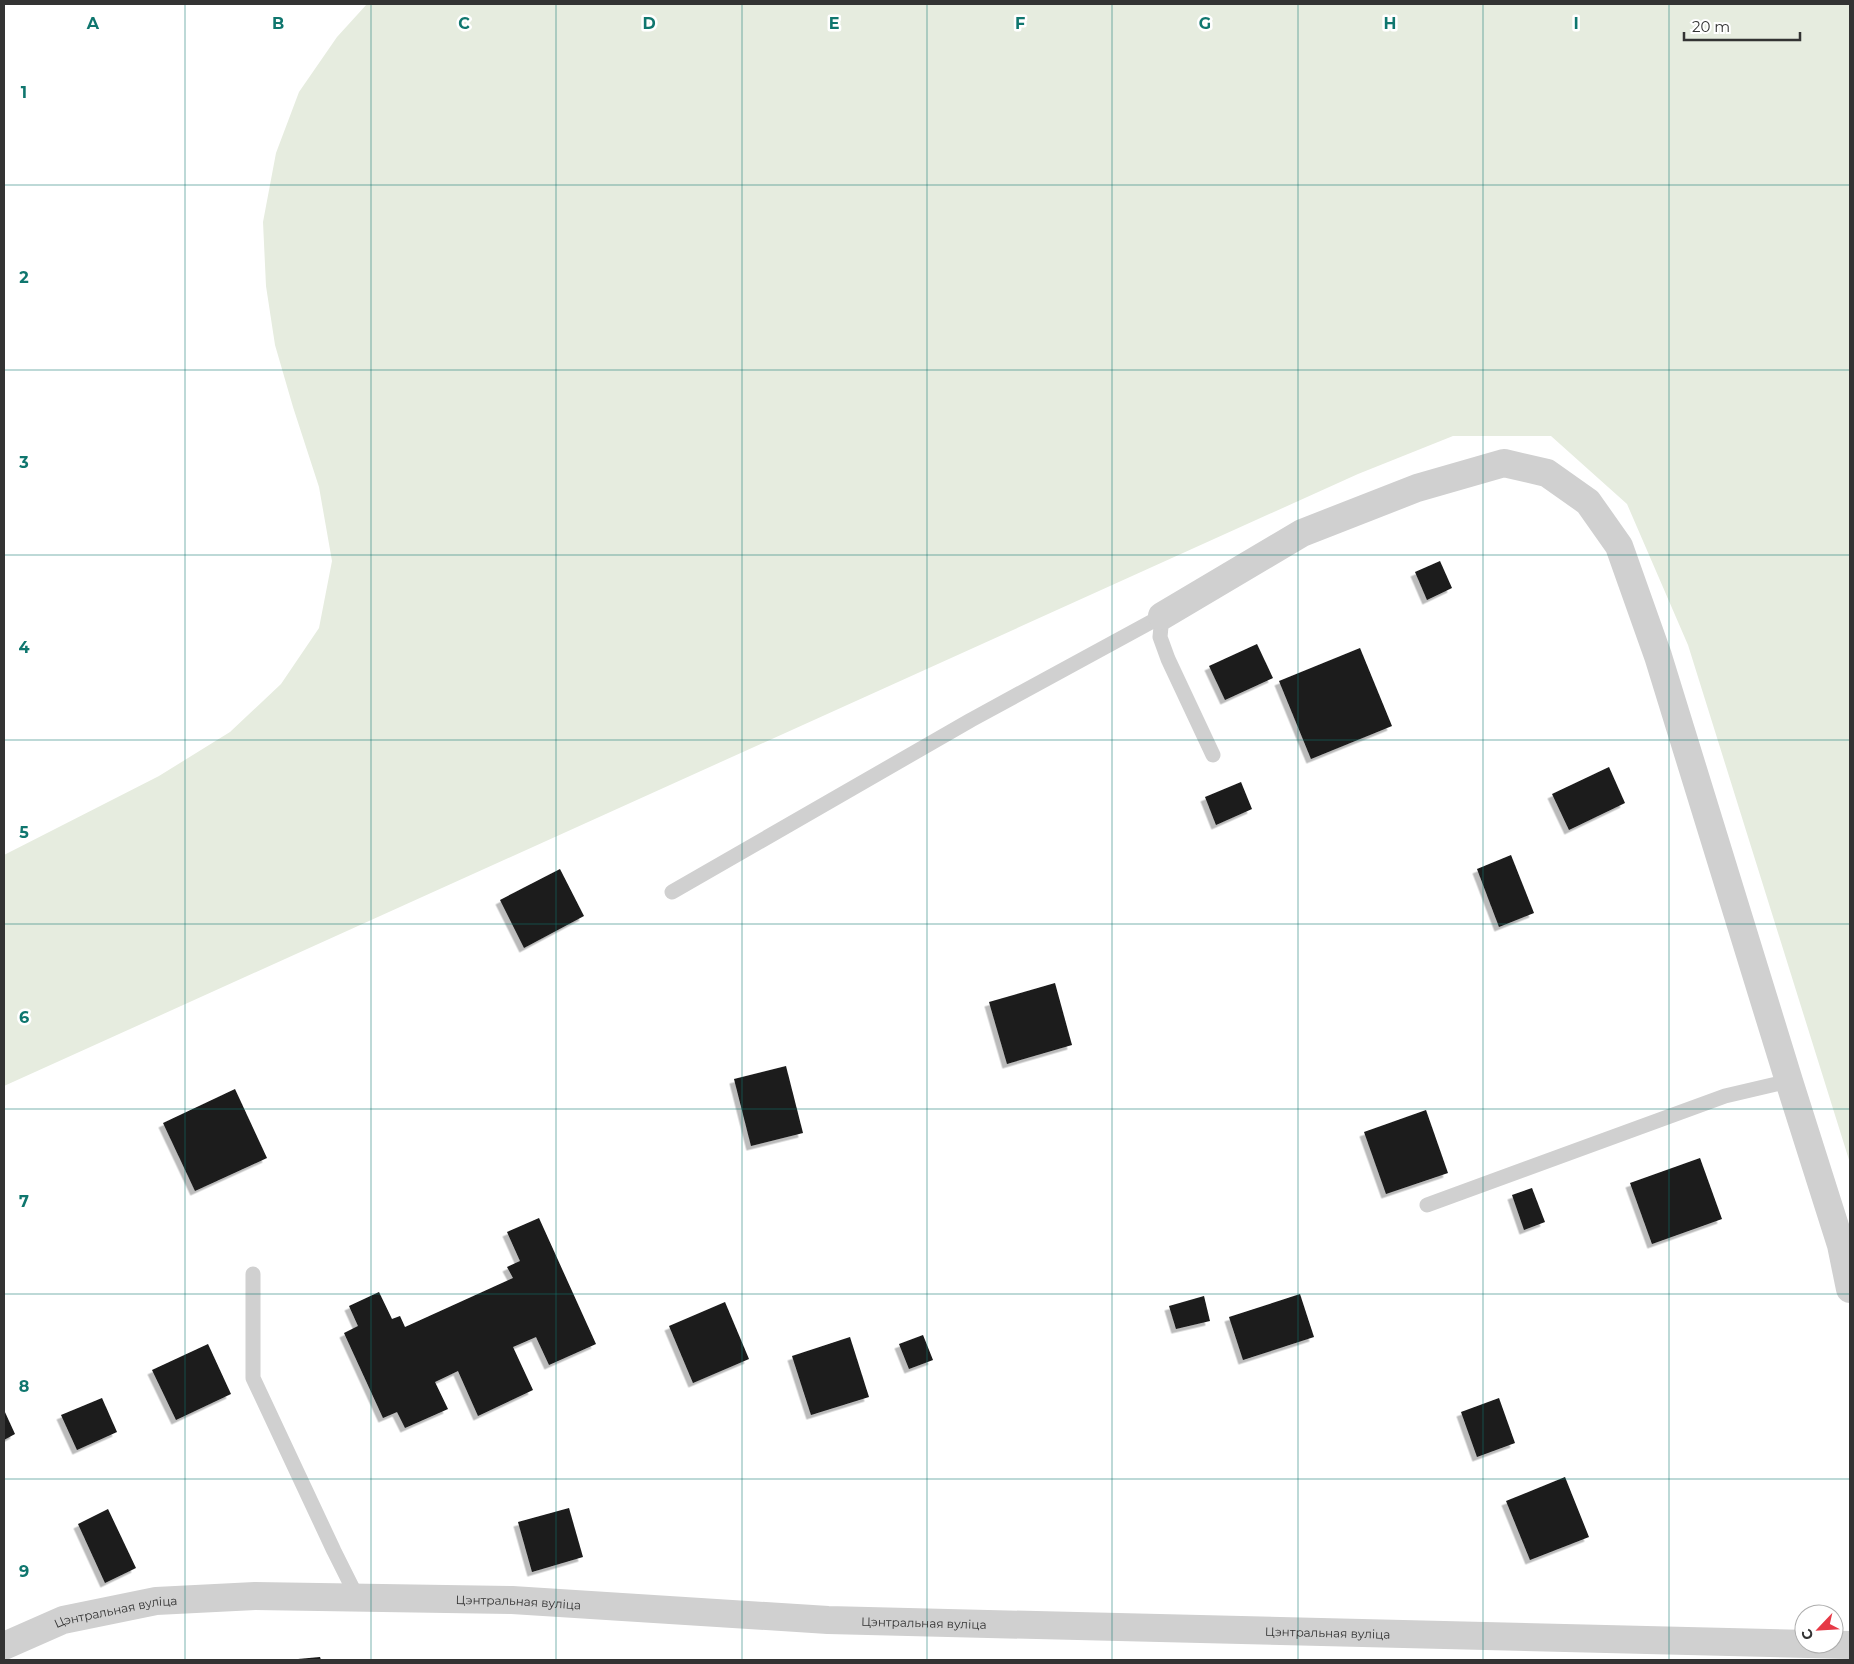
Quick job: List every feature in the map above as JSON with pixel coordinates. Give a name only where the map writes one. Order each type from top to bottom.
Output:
[{"type":"street","points":[[1162,616],[1302,533],[1417,488],[1504,462],[1547,473],[1588,502],[1619,546],[1658,656],[1789,1082],[1841,1244],[1850,1290]]},
{"type":"street","name":"Цэнтральная вуліца","points":[[4,1646],[63,1620],[156,1601],[256,1596],[512,1600],[828,1620],[1850,1645]]},
{"type":"lane","points":[[1162,616],[1160,637],[1168,659],[1213,755]]},
{"type":"lane","points":[[672,892],[971,720],[1162,616]]},
{"type":"lane","points":[[1427,1205],[1725,1096],[1789,1082]]},
{"type":"lane","points":[[253,1274],[253,1378],[357,1597]]},
{"type":"shaded area","points":[[367,4],[1850,4],[1850,1163],[1688,645],[1627,504],[1551,436],[1453,436],[1358,474],[4,1086],[4,855],[159,776],[230,732],[281,684],[319,628],[332,561],[319,487],[275,345],[266,286],[263,222],[276,153],[299,92],[337,37]]},
{"type":"building","points":[[1440,561],[1452,588],[1427,600],[1415,572]]},
{"type":"building","points":[[1257,644],[1273,678],[1225,700],[1209,666]]},
{"type":"building","points":[[1360,648],[1392,726],[1311,759],[1279,681]]},
{"type":"building","points":[[1609,767],[1625,803],[1569,830],[1552,794]]},
{"type":"building","points":[[1241,782],[1252,809],[1216,825],[1205,797]]},
{"type":"building","points":[[1511,855],[1534,913],[1499,927],[1477,869]]},
{"type":"building","points":[[560,869],[584,916],[524,948],[500,900]]},
{"type":"building","points":[[1055,983],[1072,1045],[1007,1064],[989,1002]]},
{"type":"building","points":[[786,1066],[803,1133],[751,1146],[734,1079]]},
{"type":"building","points":[[235,1089],[267,1158],[195,1191],[163,1123]]},
{"type":"building","points":[[1426,1110],[1448,1173],[1386,1194],[1364,1132]]},
{"type":"building","points":[[1700,1158],[1722,1219],[1652,1244],[1630,1183]]},
{"type":"building","points":[[1532,1188],[1545,1222],[1524,1230],[1512,1195]]},
{"type":"building","points":[[539,1218],[596,1344],[549,1365],[536,1337],[513,1347],[533,1390],[478,1416],[458,1371],[435,1382],[448,1409],[405,1428],[397,1412],[383,1418],[344,1333],[358,1326],[349,1306],[379,1292],[392,1319],[400,1316],[405,1327],[513,1278],[507,1267],[520,1261],[507,1232]]},
{"type":"building","points":[[1300,1294],[1314,1337],[1243,1360],[1229,1317]]},
{"type":"building","points":[[1204,1296],[1210,1321],[1176,1329],[1169,1306]]},
{"type":"building","points":[[725,1302],[749,1359],[693,1383],[669,1326]]},
{"type":"building","points":[[923,1335],[933,1360],[909,1369],[899,1344]]},
{"type":"building","points":[[850,1337],[869,1397],[811,1415],[792,1356]]},
{"type":"building","points":[[208,1344],[231,1394],[176,1420],[152,1370]]},
{"type":"building","points":[[102,1398],[117,1432],[77,1450],[61,1415]]},
{"type":"building","points":[[1499,1398],[1515,1443],[1477,1457],[1461,1412]]},
{"type":"building","points":[[4,1410],[15,1434],[4,1440]]},
{"type":"building","points":[[1565,1477],[1589,1537],[1530,1560],[1506,1501]]},
{"type":"building","points":[[569,1508],[583,1557],[532,1572],[518,1522]]},
{"type":"building","points":[[108,1509],[136,1568],[105,1583],[78,1524]]},
{"type":"building","points":[[320,1657],[321,1660],[298,1660],[298,1659]]}]
